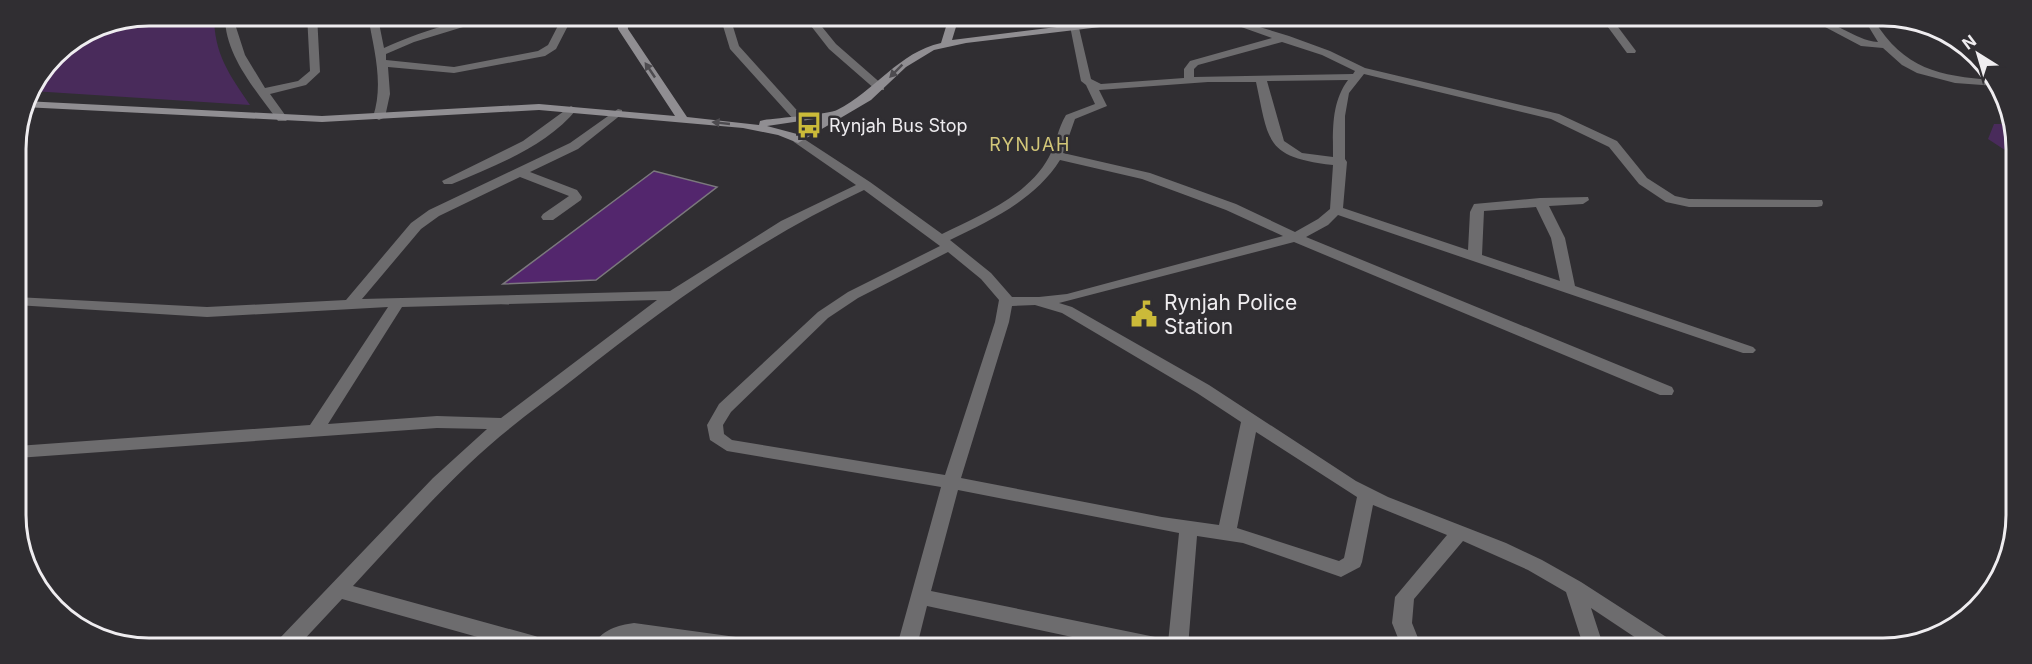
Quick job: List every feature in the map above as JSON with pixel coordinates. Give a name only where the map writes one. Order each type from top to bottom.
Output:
[{"type":"street","points":[[231,26],[233,39],[244,62],[282,119]]},
{"type":"street","points":[[264,92],[302,83],[315,72],[313,26]]},
{"type":"street","points":[[375,26],[386,76],[385,99],[380,117]]},
{"type":"street","points":[[381,60],[397,44],[459,26]]},
{"type":"street","points":[[381,60],[454,70],[541,54],[552,47],[563,26]]},
{"type":"street","points":[[623,26],[683,119]]},
{"type":"street","points":[[728,26],[734,46],[799,119]]},
{"type":"street","points":[[815,26],[839,54],[880,88]]},
{"type":"street","points":[[946,44],[951,26]]},
{"type":"street","points":[[798,140],[809,130],[850,110],[880,88],[909,59],[946,44],[1089,26]]},
{"type":"street","points":[[1247,26],[1326,53],[1359,74]]},
{"type":"street","points":[[1612,26],[1631,51]]},
{"type":"street","points":[[1829,26],[1865,44],[1884,45]]},
{"type":"street","points":[[1873,26],[1884,45],[1925,73],[1948,79]]},
{"type":"street","points":[[1074,28],[1086,81],[1101,106],[1070,117],[1056,154],[1041,176],[1011,201],[823,315],[725,408],[715,425],[716,436],[727,445],[951,482],[1266,541],[1341,569],[1353,562],[1366,494]]},
{"type":"street","points":[[1189,80],[1189,69],[1194,63],[1285,38]]},
{"type":"street","points":[[1090,85],[1108,87],[1189,80],[1359,74],[1556,116],[1613,144],[1643,181],[1671,199],[1689,203],[1817,203]]},
{"type":"street","points":[[1006,302],[1067,298],[1294,237],[1323,222],[1336,210],[1341,162],[1339,116],[1344,93],[1359,74]]},
{"type":"street","points":[[1261,78],[1277,141],[1283,151],[1305,159],[1341,162]]},
{"type":"street","points":[[34,105],[282,119],[380,117],[509,108],[571,109],[743,126],[781,132],[798,140],[866,185],[945,243],[986,276],[1000,290],[1006,302],[993,352],[951,482],[909,638]]},
{"type":"street","points":[[448,181],[527,147],[571,109]]},
{"type":"street","points":[[743,126],[850,110]]},
{"type":"street","points":[[350,304],[403,241],[425,220],[454,202],[574,146],[618,112]]},
{"type":"street","points":[[1056,154],[1146,176],[1231,207],[1294,237],[1666,391]]},
{"type":"street","points":[[521,172],[573,193],[576,197],[548,217]]},
{"type":"street","points":[[293,638],[460,463],[502,424],[673,295],[760,238],[814,208],[866,185]]},
{"type":"street","points":[[1475,257],[1479,207],[1583,200]]},
{"type":"street","points":[[1540,202],[1558,238],[1568,288]]},
{"type":"street","points":[[1336,210],[1748,350]]},
{"type":"street","points":[[26,301],[207,312],[350,304],[673,295]]},
{"type":"street","points":[[1036,301],[1067,310],[1203,389],[1366,494],[1499,548],[1574,587],[1652,638]]},
{"type":"street","points":[[315,431],[397,304]]},
{"type":"street","points":[[1227,533],[1250,420]]},
{"type":"street","points":[[26,451],[437,422],[502,424]]},
{"type":"street","points":[[1179,638],[1189,528]]},
{"type":"street","points":[[1408,638],[1402,623],[1406,597],[1459,533]]},
{"type":"street","points":[[1574,587],[1591,638]]},
{"type":"street","points":[[338,591],[509,638]]},
{"type":"street","points":[[920,597],[1117,638]]},
{"type":"street","points":[[613,638],[620,633],[634,631],[682,638]]},
{"type":"shaded area","points":[[215,26],[224,63],[250,105],[40,91],[61,61],[80,46],[101,35],[132,27]]},
{"type":"shaded area","points":[[1994,124],[2004,124],[2006,151],[1988,139]]},
{"type":"building","points":[[654,171],[717,187],[596,280],[503,284]]},
{"type":"place","name":"Rynjah Bus Stop","points":[[809,125]]},
{"type":"place","name":"Rynjah Police Station","points":[[1144,314]]},
{"type":"district","name":"RYNJAH","points":[[1030,144]]}]
